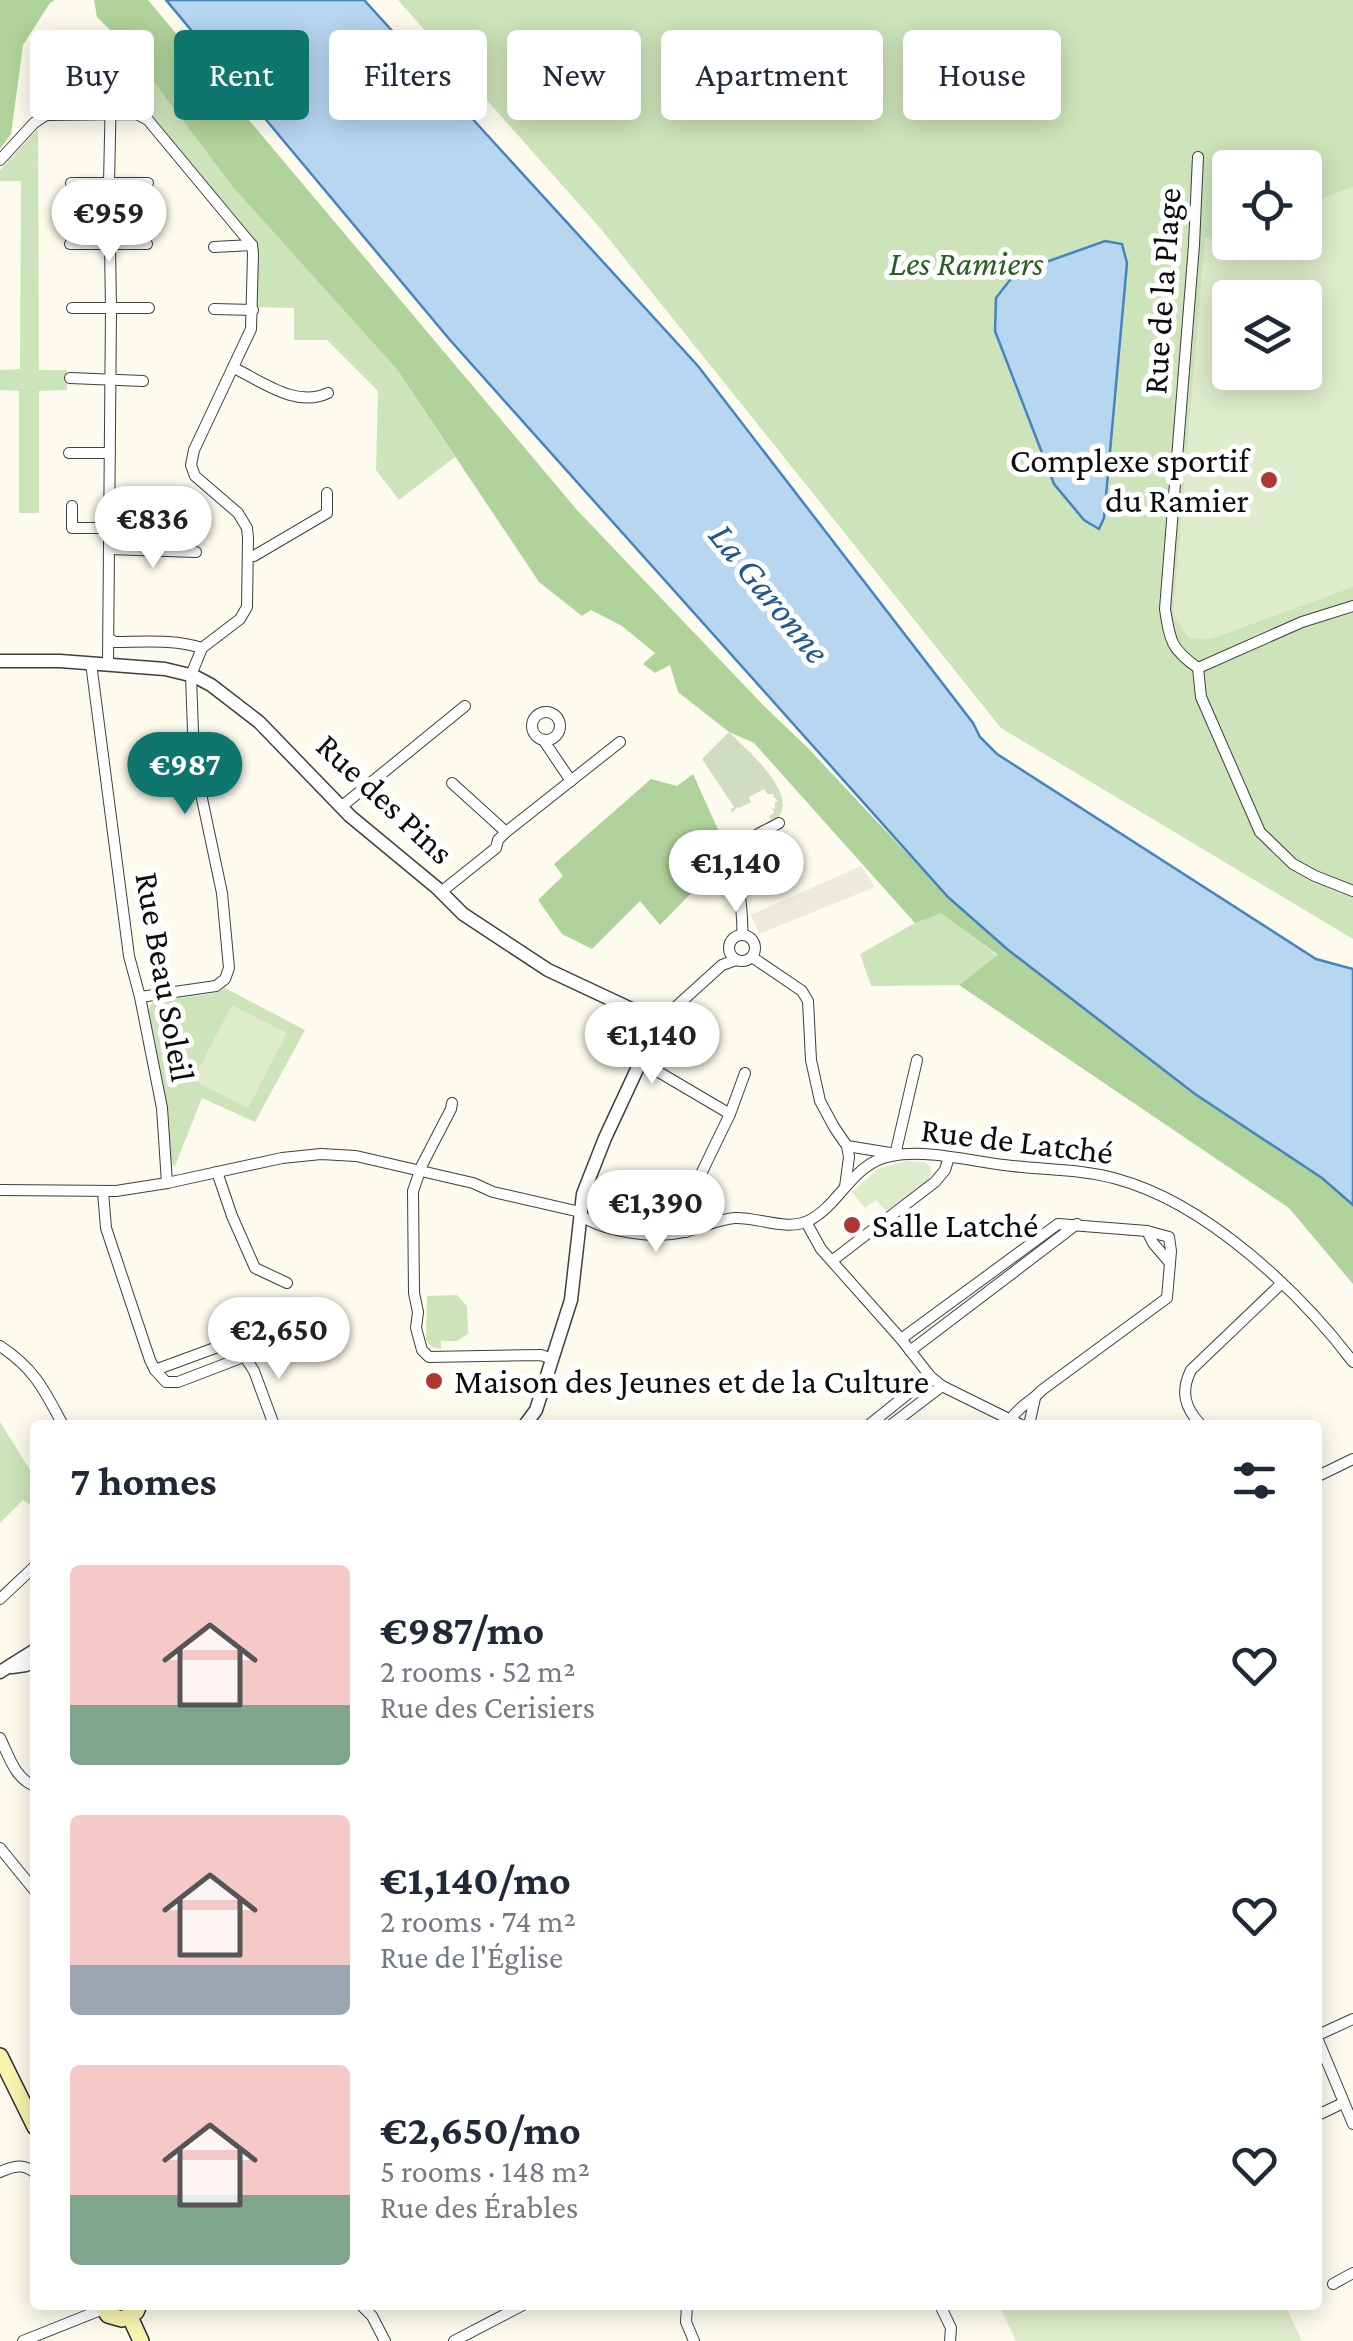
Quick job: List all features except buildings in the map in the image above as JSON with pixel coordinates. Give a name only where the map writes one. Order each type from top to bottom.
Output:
[{"type":"main road","points":[[0,2056],[30,2118]]},
{"type":"main road","points":[[105,2310],[122,2320],[134,2311],[141,2341]]},
{"type":"street","points":[[0,160],[37,120]]},
{"type":"street","points":[[108,664],[110,120]]},
{"type":"street","points":[[140,997],[216,986],[225,979],[229,968],[222,893],[194,761],[191,675],[202,648],[240,620],[247,606],[247,528],[238,512],[195,476],[190,465],[251,328],[253,310],[252,245],[148,120]]},
{"type":"street","name":"Rue de la Plage","points":[[1198,157],[1165,609],[1170,642],[1198,668]]},
{"type":"street","points":[[71,183],[148,182]]},
{"type":"street","points":[[70,244],[147,244]]},
{"type":"street","points":[[214,248],[252,245]]},
{"type":"street","points":[[72,308],[149,308]]},
{"type":"street","points":[[214,309],[253,310]]},
{"type":"street","points":[[234,368],[298,398],[328,394]]},
{"type":"street","points":[[70,378],[143,381]]},
{"type":"street","points":[[70,453],[110,453]]},
{"type":"street","points":[[248,556],[327,513],[327,493]]},
{"type":"street","points":[[72,506],[72,528],[110,528]]},
{"type":"street","points":[[110,549],[196,552]]},
{"type":"street","points":[[1353,606],[1302,622],[1198,668],[1201,697],[1260,832],[1293,864],[1353,891]]},
{"type":"street","points":[[109,638],[114,642],[172,642],[202,648]]},
{"type":"street","name":"Rue des Pins","points":[[0,660],[165,669],[211,685],[260,722],[341,807],[482,928],[548,970],[658,1022]]},
{"type":"street","name":"Rue Beau Soleil","points":[[91,663],[129,956],[162,1108],[167,1183]]},
{"type":"street","points":[[341,807],[466,706]]},
{"type":"street","points":[[544,741],[571,781]]},
{"type":"street","points":[[442,892],[496,848],[506,832],[620,742]]},
{"type":"street","points":[[452,783],[506,832]]},
{"type":"street","points":[[742,935],[740,858],[744,846],[780,823]]},
{"type":"street","points":[[529,1420],[536,1410],[571,1300],[583,1194],[640,1061],[658,1022],[722,965],[752,957],[755,948],[751,939],[742,935],[729,945],[736,960]]},
{"type":"street","points":[[752,957],[802,991],[808,1001],[811,1060],[820,1101],[847,1146],[845,1187]]},
{"type":"street","points":[[847,1146],[895,1154],[917,1060]]},
{"type":"street","points":[[640,1061],[730,1114]]},
{"type":"street","points":[[686,1232],[686,1206],[745,1073]]},
{"type":"street","points":[[452,1103],[412,1191],[416,1328],[422,1350],[430,1357],[552,1358]]},
{"type":"street","points":[[0,1190],[104,1192],[321,1154],[356,1156],[473,1183],[494,1192],[576,1211],[597,1224],[644,1234],[671,1235],[732,1218],[790,1225],[806,1222],[821,1248],[930,1376],[1010,1420]]},
{"type":"street","name":"Rue de Latché","points":[[806,1222],[875,1161],[895,1154],[1114,1178],[1159,1195],[1202,1219],[1282,1283],[1332,1334],[1353,1362]]},
{"type":"street","points":[[833,1260],[934,1182],[946,1170],[948,1157]]},
{"type":"street","points":[[217,1172],[255,1268],[287,1283]]},
{"type":"street","points":[[104,1192],[106,1228],[154,1370],[166,1382],[178,1382],[246,1356]]},
{"type":"street","points":[[901,1339],[1058,1224],[1147,1231],[1170,1263],[1167,1298],[1022,1406],[1019,1420]]},
{"type":"street","points":[[910,1351],[1078,1224]]},
{"type":"street","points":[[1197,1420],[1186,1407],[1184,1393],[1191,1370],[1282,1283]]},
{"type":"street","points":[[154,1370],[223,1345],[237,1345],[246,1356],[272,1420]]},
{"type":"street","points":[[0,1346],[40,1382],[60,1420]]},
{"type":"street","points":[[874,1420],[930,1376]]},
{"type":"street","points":[[898,1420],[942,1386]]},
{"type":"street","points":[[1032,1420],[1035,1398]]},
{"type":"street","points":[[1322,1474],[1353,1459]]},
{"type":"street","points":[[0,1599],[30,1571]]},
{"type":"street","points":[[5,1669],[30,1652]]},
{"type":"street","points":[[5,1669],[30,1663]]},
{"type":"street","points":[[0,1738],[6,1763],[30,1785]]},
{"type":"street","points":[[0,1848],[30,1886]]},
{"type":"street","points":[[1322,2036],[1353,2019]]},
{"type":"street","points":[[1322,2049],[1353,2124]]},
{"type":"street","points":[[1322,2113],[1342,2103]]},
{"type":"street","points":[[0,2172],[18,2166],[30,2169]]},
{"type":"street","points":[[1334,2284],[1353,2273]]},
{"type":"street","points":[[23,2341],[95,2310]]},
{"type":"street","points":[[366,2310],[384,2341]]},
{"type":"street","points":[[454,2341],[514,2310]]},
{"type":"street","points":[[687,2310],[688,2332],[694,2341]]},
{"type":"street","points":[[942,2310],[951,2328],[950,2341]]},
{"type":"green space","points":[[0,0],[55,0],[23,45],[11,134],[0,149]]},
{"type":"green space","points":[[94,0],[148,0],[174,31],[174,108],[154,82],[154,30],[110,30],[97,17]]},
{"type":"green space","name":"Les Ramiers","points":[[398,0],[1353,0],[1353,939],[1001,728],[601,229],[487,100],[487,30],[425,30]]},
{"type":"green space","points":[[154,79],[174,102],[174,120],[189,120],[396,368],[455,457],[399,500],[376,470],[378,391],[327,340],[294,340],[294,308],[257,307],[257,244],[154,119]]},
{"type":"green space","points":[[183,120],[249,120],[577,510],[948,897],[1007,949],[1195,1094],[1322,1178],[1353,1205],[1353,1284],[1289,1208],[959,985],[998,955],[941,913],[915,923],[754,743],[729,732],[678,692],[670,665],[655,673],[643,664],[655,653],[622,626],[591,610],[582,616],[539,582],[396,368],[233,187]]},
{"type":"green space","points":[[38,129],[39,370],[67,370],[67,390],[39,391],[39,513],[19,513],[19,391],[0,390],[0,370],[20,369],[21,181],[0,181],[0,170]]},
{"type":"green space","name":"Complexe sportif du Ramier","points":[[1353,187],[1353,587],[1211,639],[1189,638],[1173,614],[1205,239],[1212,236],[1212,260],[1322,260],[1322,198]]},
{"type":"green space","points":[[729,732],[764,768],[779,790],[782,810],[773,823],[769,816],[778,801],[774,794],[767,794],[764,789],[732,813],[734,807],[702,759]]},
{"type":"green space","points":[[693,774],[720,834],[690,850],[701,883],[660,925],[640,901],[592,949],[562,934],[538,900],[563,876],[554,864],[651,779],[677,786]]},
{"type":"green space","points":[[941,912],[998,956],[959,985],[871,986],[860,954]]},
{"type":"green space","points":[[225,988],[305,1030],[255,1122],[202,1098],[175,1166],[171,1164],[165,1098],[148,1009],[153,1002]]},
{"type":"green space","points":[[232,1005],[287,1033],[248,1108],[193,1080]]},
{"type":"green space","points":[[905,1161],[930,1166],[928,1180],[886,1211],[876,1200],[865,1208],[852,1192],[878,1169]]},
{"type":"green space","points":[[457,1295],[467,1306],[468,1334],[457,1341],[441,1341],[441,1349],[432,1347],[426,1340],[427,1296]]},
{"type":"green space","points":[[0,1422],[30,1470],[30,1505],[23,1500],[0,1523]]},
{"type":"green space","points":[[1001,2310],[1287,2310],[1302,2341],[1016,2341]]},
{"type":"shaded area","points":[[861,866],[875,887],[759,934],[751,915]]},
{"type":"water","name":"La Garonne","points":[[166,0],[364,0],[391,30],[329,30],[329,120],[474,120],[698,366],[980,737],[997,754],[1316,959],[1353,969],[1353,1205],[1322,1178],[1195,1094],[1007,949],[948,897],[450,340],[266,120],[309,120],[309,30],[191,30]]},
{"type":"water","points":[[1105,241],[1122,244],[1127,263],[1104,518],[1099,529],[1084,520],[1054,484],[995,331],[996,298],[1010,280]]},
{"type":"place","name":"Complexe sportif du Ramier","points":[[1269,480]]},
{"type":"place","name":"Salle Latché","points":[[852,1225]]},
{"type":"place","name":"Maison des Jeunes et de la Culture","points":[[434,1381]]}]
